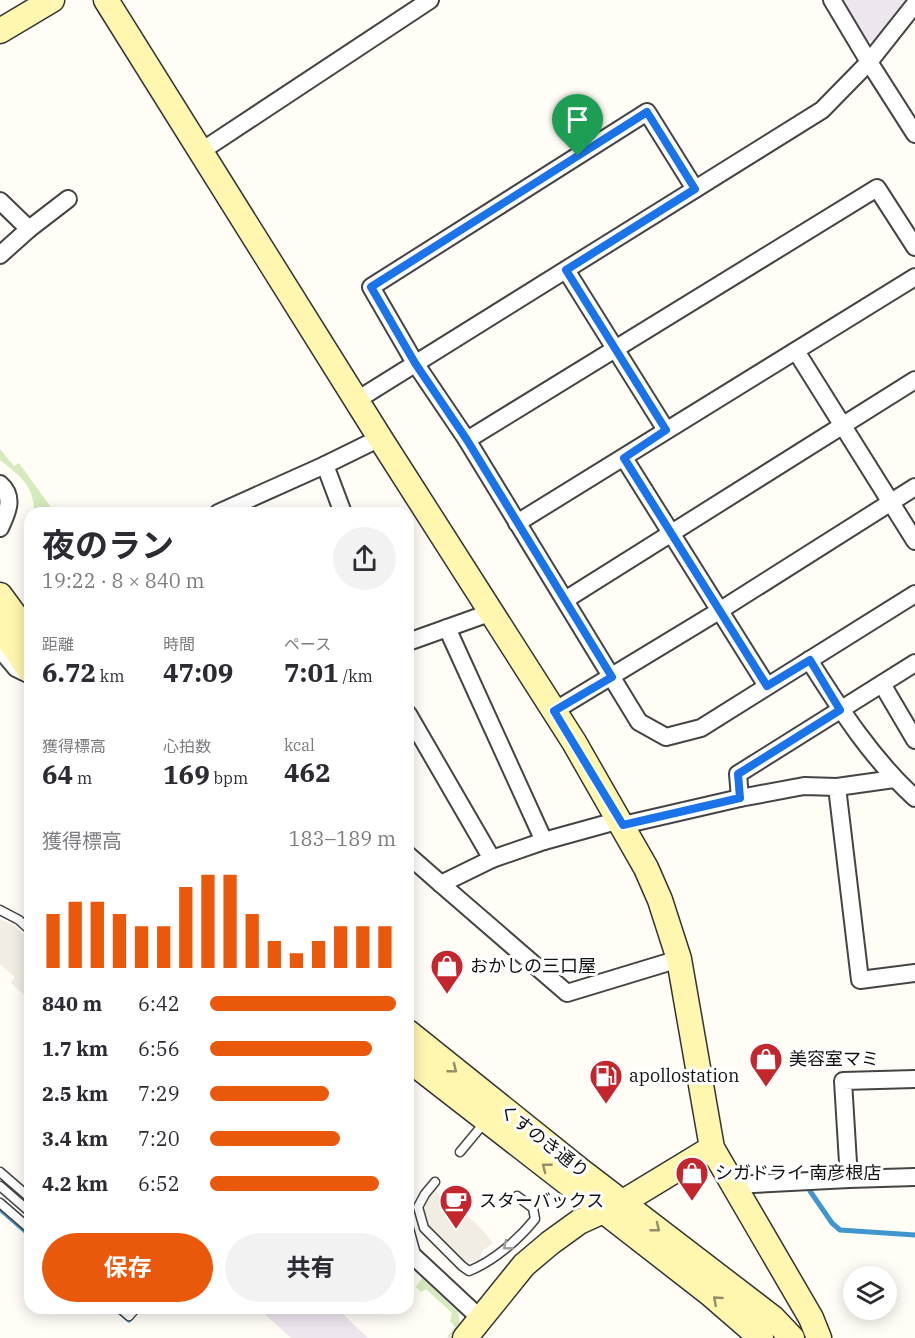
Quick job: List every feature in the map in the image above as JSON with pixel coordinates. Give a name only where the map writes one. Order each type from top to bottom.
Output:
[{"type":"street","points":[[0,31],[52,0]]},
{"type":"street","points":[[105,0],[554,711],[646,868],[660,900],[679,959],[712,1148],[811,1318],[819,1338]]},
{"type":"street","points":[[200,152],[430,0]]},
{"type":"street","points":[[832,0],[915,134]]},
{"type":"street","points":[[357,400],[822,110],[869,62],[915,4]]},
{"type":"street","points":[[695,189],[647,112],[371,287],[415,363],[467,440],[639,722],[666,737],[701,728],[915,594]]},
{"type":"street","points":[[467,440],[878,188],[915,247]]},
{"type":"street","points":[[0,255],[28,229],[68,199]]},
{"type":"street","points":[[0,201],[28,229]]},
{"type":"street","points":[[566,270],[666,430]]},
{"type":"street","points":[[517,523],[915,277]]},
{"type":"street","points":[[796,351],[915,541]]},
{"type":"street","points":[[565,600],[915,380]]},
{"type":"street","points":[[232,507],[380,438]]},
{"type":"street","points":[[624,458],[767,686]]},
{"type":"street","points":[[326,465],[341,507]]},
{"type":"street","points":[[0,484],[4,487],[9,501],[0,528]]},
{"type":"street","points":[[554,711],[915,488]]},
{"type":"street","points":[[0,595],[24,628]]},
{"type":"street","points":[[414,640],[492,612]]},
{"type":"street","points":[[0,627],[24,662]]},
{"type":"street","points":[[447,628],[544,841]]},
{"type":"street","points":[[0,649],[16,668],[24,672]]},
{"type":"street","points":[[810,660],[840,710],[894,779],[915,798]]},
{"type":"street","points":[[740,798],[738,774],[915,663]]},
{"type":"street","points":[[882,684],[915,740]]},
{"type":"street","points":[[414,724],[492,859]]},
{"type":"street","points":[[441,884],[492,859],[544,841],[621,823],[804,786],[837,787],[894,779]]},
{"type":"street","points":[[837,787],[860,980],[915,973]]},
{"type":"street","points":[[414,860],[567,993],[679,959]]},
{"type":"street","name":"くすのき通り","points":[[414,1037],[571,1163],[612,1206],[761,1338]]},
{"type":"street","name":"くすのき通り","points":[[414,1064],[486,1120],[773,1318],[792,1338]]},
{"type":"street","points":[[849,1179],[843,1081],[915,1079]]},
{"type":"street","points":[[465,1338],[524,1265],[579,1222],[612,1206],[712,1148]]},
{"type":"street","points":[[734,1185],[915,1177]]},
{"type":"street","points":[[414,1257],[481,1319]]},
{"type":"lane","points":[[0,910],[24,925]]},
{"type":"lane","points":[[460,1152],[486,1120]]},
{"type":"lane","points":[[0,1172],[24,1193]]},
{"type":"lane","points":[[435,1182],[418,1207],[424,1228],[462,1266],[470,1270],[482,1266],[527,1230],[535,1219],[532,1208],[517,1196]]},
{"type":"lane","points":[[0,1184],[24,1205]]},
{"type":"lane","points":[[0,1203],[24,1224]]},
{"type":"shaded area","points":[[840,0],[912,0],[877,41],[867,41]]},
{"type":"shaded area","points":[[0,919],[13,925],[24,935],[24,995],[11,983],[15,977],[0,964]]},
{"type":"shaded area","points":[[434,1190],[477,1224],[493,1243],[482,1251],[479,1263],[465,1262],[428,1227],[424,1211],[425,1202]]},
{"type":"shaded area","points":[[265,1314],[342,1314],[368,1338],[291,1338]]},
{"type":"green space","points":[[0,449],[14,466],[19,463],[51,507],[34,507],[32,495],[25,482],[0,460]]},
{"type":"green space","points":[[422,1278],[458,1312],[461,1330],[454,1338],[447,1337],[455,1327],[450,1321],[452,1313],[426,1289],[421,1292],[416,1287]]},
{"type":"waterway","points":[[810,1191],[832,1223],[840,1230],[915,1235]]},
{"type":"waterway","points":[[0,1209],[24,1230]]},
{"type":"waterway","points":[[122,1314],[129,1320]]},
{"type":"place","name":"おかしの三口屋","points":[[447,995]]},
{"type":"place","name":"美容室マミ","points":[[766,1088]]},
{"type":"place","name":"apollostation","points":[[606,1105]]},
{"type":"place","name":"シガドライ 南彦根店","points":[[692,1202]]},
{"type":"place","name":"スターバックス","points":[[456,1230]]},
{"type":"route","points":[[647,112],[695,189],[566,270],[666,430],[624,458],[671,534],[767,686],[810,660],[840,710],[738,774],[740,798],[623,825],[554,711],[612,677],[467,440],[415,363],[371,287],[578,156],[647,112]]}]
